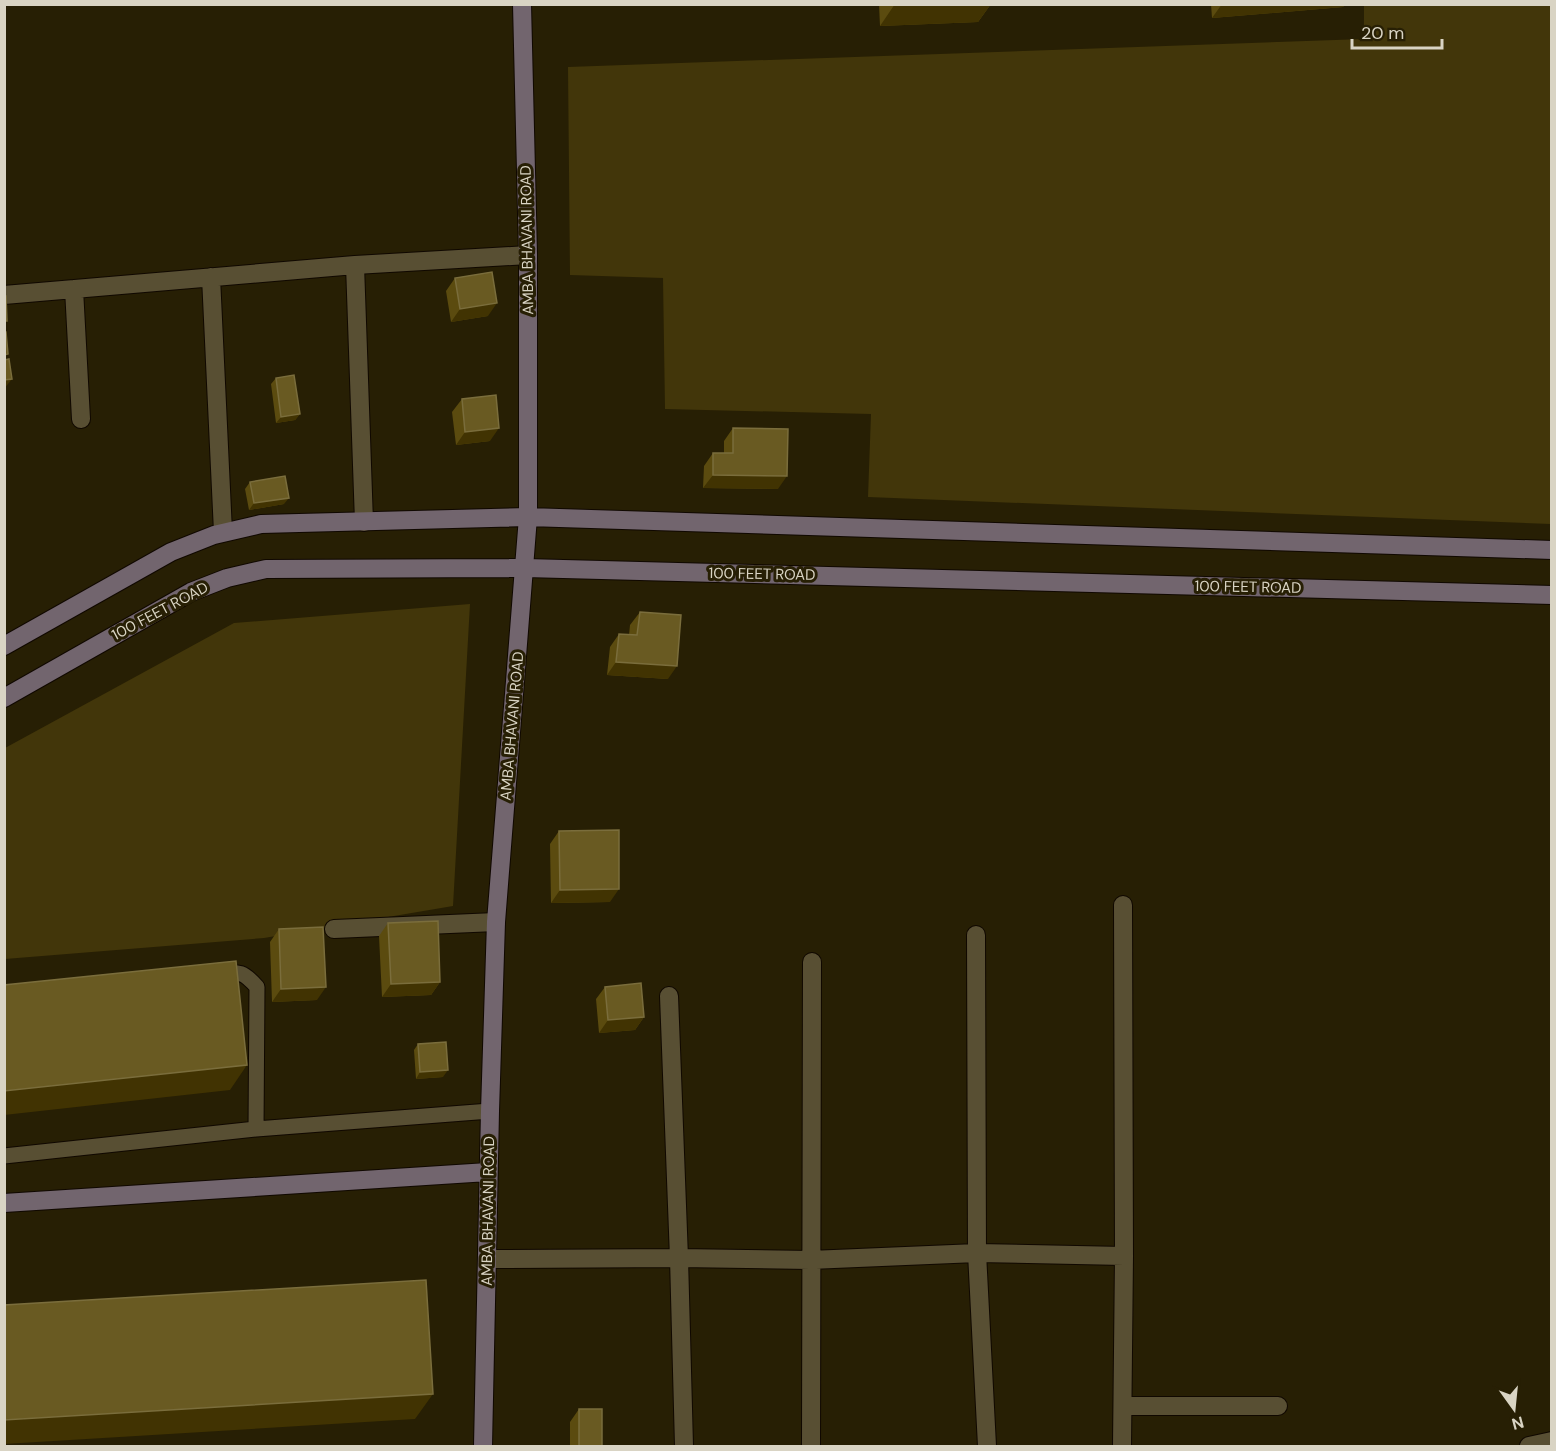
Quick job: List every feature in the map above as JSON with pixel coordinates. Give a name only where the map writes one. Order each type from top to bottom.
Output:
[{"type":"main road","name":"AMBA BHAVANI ROAD","points":[[483,1446],[496,922],[528,517],[528,255],[522,4]]},
{"type":"main road","points":[[4,646],[171,552],[223,532],[261,524],[528,517],[1551,550]]},
{"type":"main road","name":"100 FEET ROAD","points":[[4,698],[191,592],[227,578],[266,569],[525,568],[1551,595]]},
{"type":"main road","points":[[4,1203],[488,1172]]},
{"type":"street","points":[[4,295],[211,276],[528,255]]},
{"type":"street","points":[[355,266],[364,522]]},
{"type":"street","points":[[211,276],[223,532]]},
{"type":"street","points":[[74,289],[81,419]]},
{"type":"street","points":[[1122,1446],[1123,905]]},
{"type":"street","points":[[334,929],[496,922]]},
{"type":"street","points":[[976,935],[977,1253],[987,1446]]},
{"type":"street","points":[[811,1446],[812,962]]},
{"type":"street","points":[[669,996],[684,1446]]},
{"type":"street","points":[[487,1259],[679,1257],[810,1260],[977,1253],[1124,1256]]},
{"type":"street","points":[[1123,1406],[1278,1406]]},
{"type":"street","points":[[1529,1446],[1551,1441]]},
{"type":"lane","points":[[201,974],[236,971],[248,977],[257,987],[256,1129]]},
{"type":"lane","points":[[4,1156],[256,1129],[490,1111]]},
{"type":"shaded area","points":[[1364,5],[1551,5],[1551,524],[868,497],[871,414],[665,409],[663,278],[570,275],[568,67],[1364,39]]},
{"type":"shaded area","points":[[470,604],[453,906],[264,938],[5,959],[5,748],[234,623]]},
{"type":"building","points":[[492,272],[497,303],[460,309],[455,278]]},
{"type":"building","points":[[4,296],[6,296],[7,321],[4,321]]},
{"type":"building","points":[[4,332],[6,332],[8,354],[4,355]]},
{"type":"building","points":[[9,359],[12,379],[4,380],[4,360]]},
{"type":"building","points":[[294,375],[300,414],[281,417],[276,378]]},
{"type":"building","points":[[496,395],[499,428],[465,432],[462,399]]},
{"type":"building","points":[[733,428],[788,429],[787,476],[713,475],[713,453],[733,453]]},
{"type":"building","points":[[285,476],[289,498],[254,503],[250,482]]},
{"type":"building","points":[[640,612],[681,615],[677,666],[616,662],[619,634],[637,635]]},
{"type":"building","points":[[619,830],[619,889],[560,890],[559,831]]},
{"type":"building","points":[[438,921],[440,982],[391,984],[388,923]]},
{"type":"building","points":[[323,927],[326,987],[281,989],[279,929]]},
{"type":"building","points":[[236,961],[247,1065],[4,1091],[4,985]]},
{"type":"building","points":[[641,983],[644,1017],[608,1020],[605,987]]},
{"type":"building","points":[[446,1042],[448,1070],[420,1072],[418,1044]]},
{"type":"building","points":[[426,1280],[433,1394],[4,1420],[4,1305]]},
{"type":"building","points":[[579,1409],[602,1409],[602,1446],[579,1446]]}]
